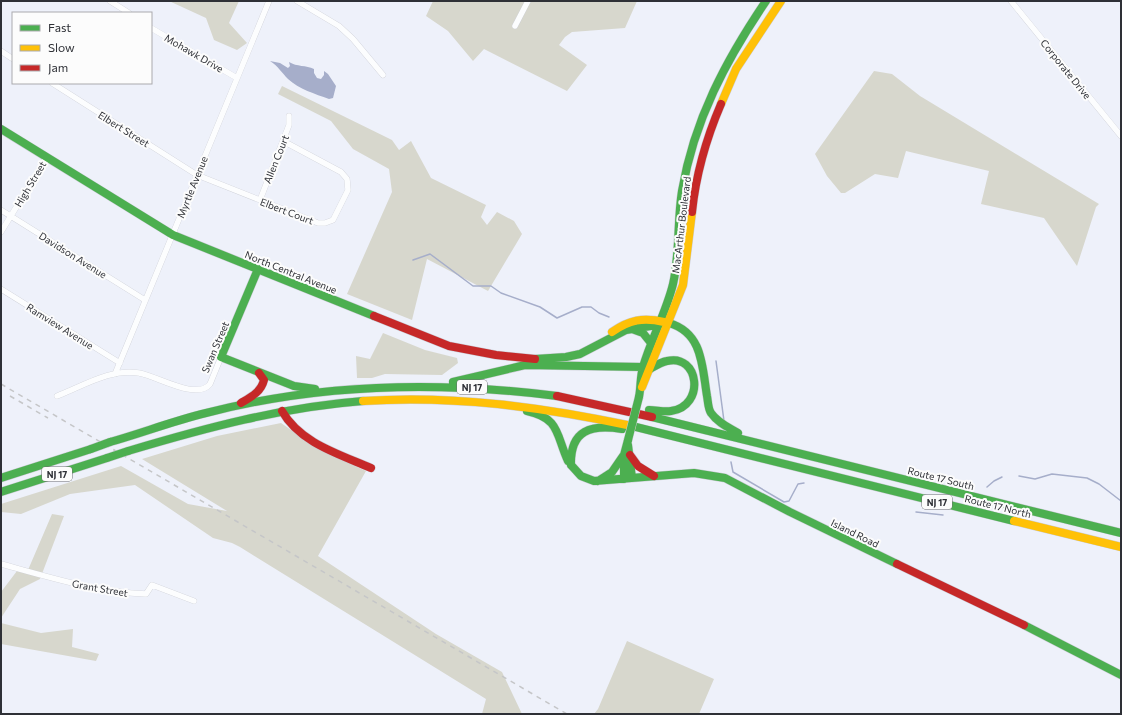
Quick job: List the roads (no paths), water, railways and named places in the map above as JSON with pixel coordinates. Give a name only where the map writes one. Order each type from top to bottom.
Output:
[{"type":"main road","name":"MacArthur Boulevard","points":[[647,368],[651,343],[674,279],[682,189],[691,148],[706,105],[720,72],[766,1]]},
{"type":"main road","name":"MacArthur Boulevard","points":[[628,479],[626,455],[639,394],[647,368],[668,323],[685,278],[694,191],[702,151],[726,87],[746,51],[780,1]]},
{"type":"main road","points":[[746,51],[745,48],[761,24],[761,22],[754,18]]},
{"type":"main road","name":"North Central Avenue","points":[[1,129],[173,235],[427,338],[462,349],[515,356],[552,358],[579,354],[629,329],[658,323],[668,323],[687,332],[698,345],[708,406],[713,418],[724,426],[756,442]]},
{"type":"main road","name":"Swan Street","points":[[221,357],[258,269]]},
{"type":"main road","name":"North Central Avenue","points":[[598,345],[616,328],[628,322],[649,318],[658,323]]},
{"type":"main road","points":[[629,329],[643,333],[651,343]]},
{"type":"main road","points":[[221,357],[294,386],[330,390]]},
{"type":"main road","points":[[437,386],[525,365],[647,368],[670,360],[677,360],[687,365],[694,373],[697,384],[695,394],[690,402],[680,409],[668,412],[611,407]]},
{"type":"main road","points":[[231,408],[250,398],[261,388],[264,380],[259,373]]},
{"type":"main road","name":"NJ 17","points":[[1,478],[110,442],[194,417],[231,408],[282,397],[330,390],[383,386],[437,386],[525,392],[611,407],[756,442]]},
{"type":"main road","name":"NJ 17","points":[[3,492],[128,451],[209,427],[282,411],[335,403],[400,399],[458,400],[511,404],[572,412],[684,438]]},
{"type":"main road","points":[[511,404],[514,409],[538,414],[553,424],[560,435],[566,457],[571,465]]},
{"type":"main road","points":[[282,411],[292,426],[304,436],[371,468]]},
{"type":"main road","points":[[571,465],[570,452],[572,443],[579,435],[589,429],[612,427],[642,433],[684,438]]},
{"type":"main road","name":"Route 17 North","points":[[684,438],[1121,547]]},
{"type":"main road","name":"Route 17 South","points":[[756,442],[1121,533]]},
{"type":"main road","points":[[597,481],[614,469],[626,455],[638,466],[655,476]]},
{"type":"main road","name":"Island Road","points":[[571,465],[581,476],[588,480],[597,481],[700,473],[731,480],[796,515],[1020,623],[1121,676]]},
{"type":"street","points":[[110,1],[127,12]]},
{"type":"street","name":"Myrtle Avenue","points":[[115,374],[269,1]]},
{"type":"street","points":[[297,1],[339,26],[353,39],[383,75]]},
{"type":"street","points":[[515,26],[528,1]]},
{"type":"street","name":"Corporate Drive","points":[[1011,1],[1121,136]]},
{"type":"street","name":"Mohawk Drive","points":[[152,29],[236,78]]},
{"type":"street","points":[[1,51],[12,58]]},
{"type":"street","name":"Elbert Street","points":[[54,84],[197,175]]},
{"type":"street","name":"Allen Court","points":[[260,200],[284,141],[289,125],[289,116]]},
{"type":"street","name":"Elbert Court","points":[[197,175],[318,222],[325,223],[336,217],[348,190],[346,179],[340,172],[284,141]]},
{"type":"street","name":"High Street","points":[[1,232],[47,157]]},
{"type":"street","name":"Davidson Avenue","points":[[1,210],[146,300]]},
{"type":"street","name":"Ramview Avenue","points":[[1,289],[120,363]]},
{"type":"street","name":"Swan Street","points":[[58,396],[115,374],[141,373],[188,390],[198,391],[210,384],[221,357]]},
{"type":"street","name":"Grant Street","points":[[1,564],[68,582],[127,593],[146,594],[152,585],[194,601]]},
{"type":"water","points":[[270,61],[280,63],[288,68],[290,66],[289,62],[295,65],[314,69],[314,73],[317,78],[321,79],[324,75],[324,71],[328,74],[336,86],[333,98],[329,99],[297,86]]},
{"type":"waterway","points":[[413,260],[430,254],[473,286],[491,286],[501,293],[540,307],[557,318],[582,307],[591,307],[599,313],[609,317]]},
{"type":"waterway","points":[[716,361],[724,421]]},
{"type":"waterway","points":[[731,462],[733,472],[784,502],[789,501],[798,484],[804,483]]},
{"type":"waterway","points":[[1019,476],[1035,479],[1052,474],[1087,478],[1099,484],[1121,501]]},
{"type":"waterway","points":[[987,487],[1002,477]]},
{"type":"waterway","points":[[916,512],[943,515]]},
{"type":"railway","points":[[1,384],[567,714]]},
{"type":"railway","points":[[10,396],[48,418]]}]
